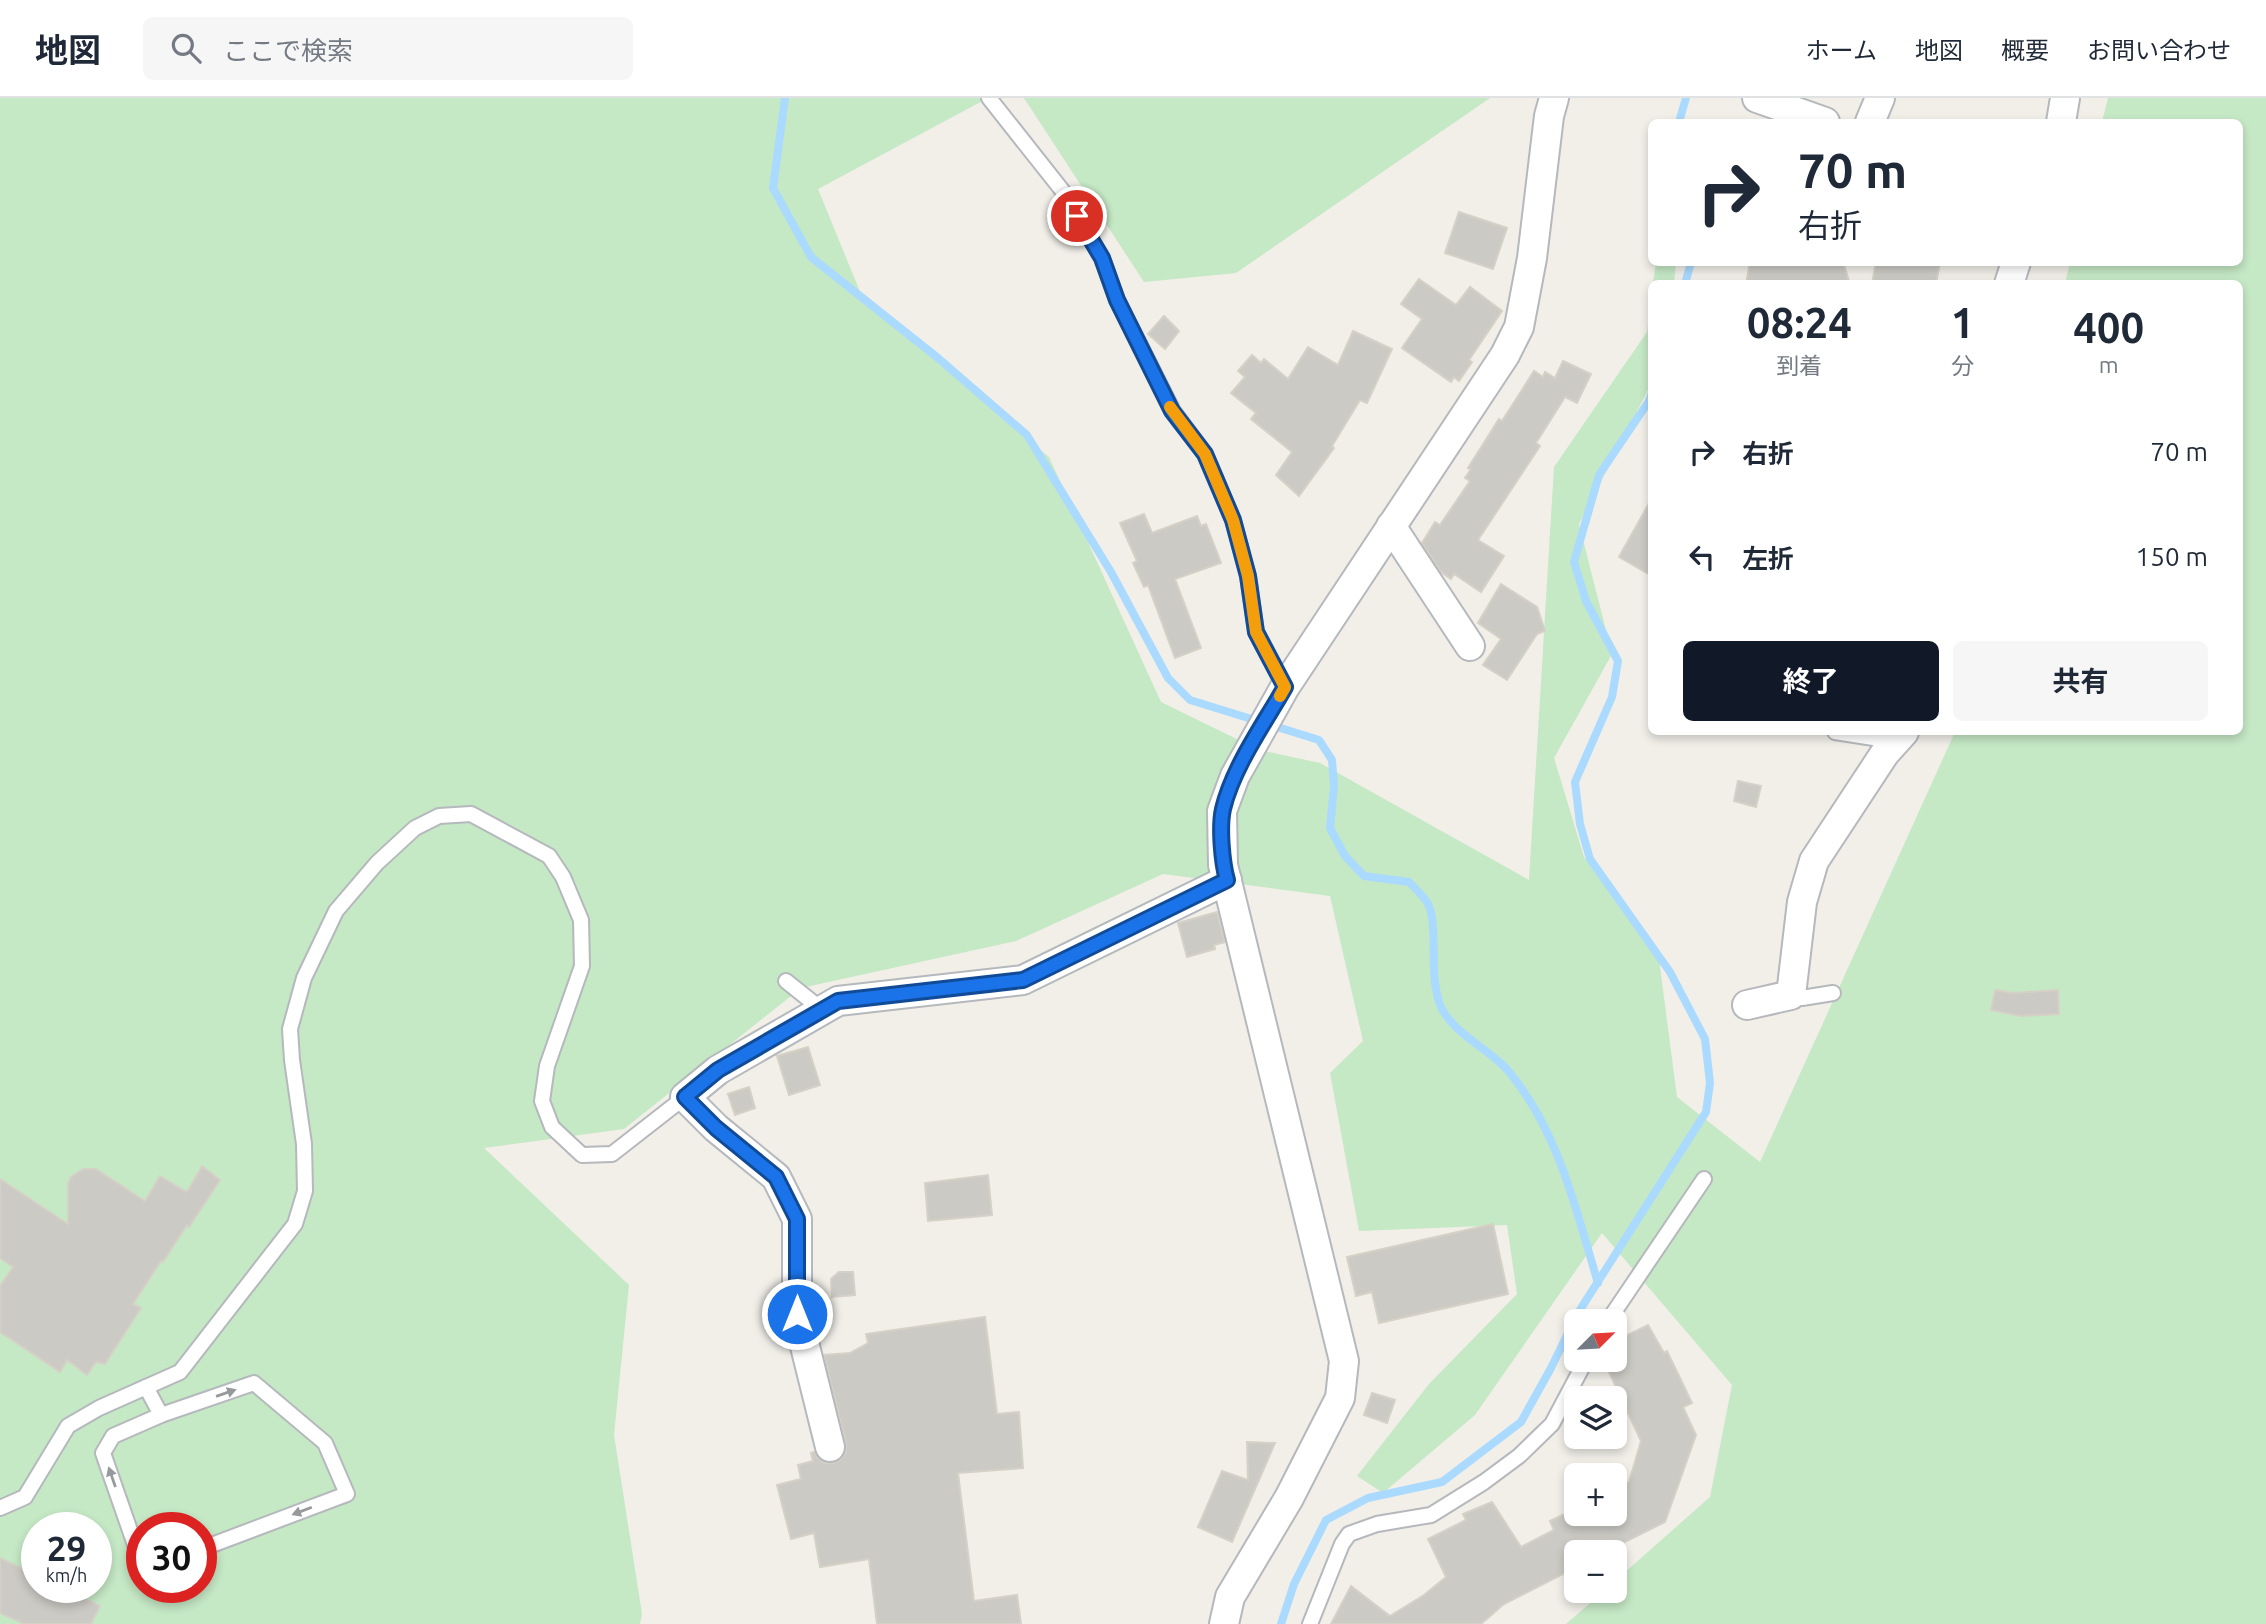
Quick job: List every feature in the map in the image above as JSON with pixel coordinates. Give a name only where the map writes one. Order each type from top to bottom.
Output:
[{"type":"street","points":[[1224,1624],[1230,1597],[1289,1499],[1340,1398],[1344,1361],[1223,865],[1222,811],[1235,776],[1282,693],[1505,355],[1519,327],[1532,258],[1549,116],[1554,98]]},
{"type":"street","points":[[1756,98],[1816,119]]},
{"type":"street","points":[[1871,119],[1880,98]]},
{"type":"street","points":[[2061,119],[2064,98]]},
{"type":"street","points":[[1391,526],[1470,646]]},
{"type":"street","points":[[1775,994],[1802,902],[1796,873],[1814,861],[1898,738]]},
{"type":"street","points":[[830,1447],[797,1314],[797,1219],[776,1177],[716,1128],[685,1097],[718,1070],[838,1001],[1023,980],[1227,880]]},
{"type":"lane","points":[[989,98],[1065,194],[1102,258],[1117,300],[1172,411],[1205,454],[1233,520],[1248,576],[1256,632],[1282,693]]},
{"type":"lane","points":[[1852,735],[1880,740],[1898,738]]},
{"type":"lane","points":[[0,1508],[25,1497],[68,1426],[99,1408],[180,1372],[295,1224],[305,1191],[304,1144],[290,1029],[303,978],[336,911],[377,863],[415,828],[439,816],[471,814],[550,856],[563,877],[582,920],[582,966],[547,1066],[542,1101],[552,1127],[582,1155],[612,1154],[685,1097]]},
{"type":"lane","points":[[786,981],[821,1009]]},
{"type":"lane","points":[[1775,994],[1801,998],[1833,993]]},
{"type":"lane","points":[[1616,1309],[1704,1179]]},
{"type":"lane","points":[[1310,1624],[1342,1544],[1349,1534],[1377,1524],[1430,1515],[1484,1482],[1519,1456],[1552,1424],[1580,1372]]},
{"type":"lane","points":[[126,1519],[103,1453],[113,1436],[161,1415],[254,1383],[325,1443],[347,1494],[217,1543]]},
{"type":"lane","points":[[146,1387],[161,1415]]},
{"type":"green space","points":[[0,98],[988,98],[818,189],[863,299],[1049,457],[1161,702],[1259,750],[1320,763],[1529,880],[1554,467],[1647,332],[1648,324],[1648,390],[1579,524],[1612,654],[1554,758],[1584,857],[1659,959],[1677,1097],[1760,1162],[1954,735],[2243,735],[2243,280],[2066,280],[2069,266],[2243,266],[2243,119],[2103,119],[2108,98],[2266,98],[2266,1624],[1566,1624],[1590,1603],[1627,1603],[1627,1570],[1710,1497],[1732,1385],[1602,1233],[1475,1415],[1383,1493],[1357,1476],[1429,1384],[1517,1294],[1507,1225],[1359,1231],[1330,1073],[1363,1041],[1330,896],[1163,874],[1016,941],[801,988],[624,1129],[484,1148],[629,1285],[614,1435],[642,1614],[640,1624],[0,1624]]},
{"type":"green space","points":[[1024,98],[1490,98],[1236,273],[1144,282]]},
{"type":"green space","points":[[1656,266],[1676,266],[1674,280],[1653,280]]},
{"type":"building","points":[[1459,212],[1507,228],[1493,269],[1445,253]]},
{"type":"building","points":[[1749,266],[1844,266],[1849,280],[1747,280]]},
{"type":"building","points":[[1875,266],[1939,266],[1937,280],[1873,280]]},
{"type":"building","points":[[1419,279],[1456,305],[1470,287],[1502,311],[1469,360],[1472,362],[1459,381],[1454,377],[1451,382],[1402,348],[1422,319],[1401,304]]},
{"type":"building","points":[[1164,316],[1179,331],[1165,349],[1148,334]]},
{"type":"building","points":[[1353,331],[1392,349],[1367,403],[1360,400],[1332,446],[1334,448],[1299,496],[1276,475],[1292,452],[1251,419],[1256,413],[1231,393],[1245,377],[1238,371],[1252,355],[1261,363],[1264,359],[1288,379],[1308,347],[1338,365]]},
{"type":"building","points":[[1563,361],[1591,374],[1577,403],[1565,397],[1536,443],[1540,446],[1478,540],[1504,556],[1481,592],[1454,574],[1451,579],[1441,572],[1422,543],[1435,522],[1440,525],[1470,481],[1465,478],[1471,469],[1468,468],[1534,371],[1543,377],[1545,372],[1555,378]]},
{"type":"building","points":[[1648,505],[1648,574],[1619,557]]},
{"type":"building","points":[[1144,514],[1152,533],[1197,516],[1201,526],[1206,524],[1221,563],[1175,579],[1201,648],[1175,658],[1148,585],[1144,587],[1133,563],[1137,561],[1120,523]]},
{"type":"building","points":[[1501,584],[1537,607],[1545,631],[1537,634],[1507,680],[1483,665],[1501,639],[1478,623]]},
{"type":"building","points":[[1738,781],[1761,786],[1756,807],[1734,801]]},
{"type":"building","points":[[1217,912],[1225,942],[1214,945],[1215,949],[1187,957],[1178,923]]},
{"type":"building","points":[[1995,990],[2013,993],[2058,990],[2059,1014],[2021,1016],[1991,1010]]},
{"type":"building","points":[[808,1047],[820,1085],[789,1095],[777,1056]]},
{"type":"building","points":[[749,1087],[755,1108],[735,1115],[728,1094]]},
{"type":"building","points":[[202,1166],[220,1180],[133,1304],[141,1308],[105,1364],[96,1362],[87,1375],[67,1360],[60,1372],[0,1332],[0,1286],[13,1267],[0,1258],[0,1179],[68,1224],[68,1184],[71,1177],[83,1169],[96,1169],[145,1201],[160,1176],[187,1192]]},
{"type":"building","points":[[988,1175],[992,1215],[928,1221],[925,1183]]},
{"type":"building","points":[[1493,1224],[1508,1294],[1379,1323],[1372,1292],[1356,1296],[1347,1257]]},
{"type":"building","points":[[839,1272],[853,1272],[855,1295],[832,1297],[831,1279]]},
{"type":"building","points":[[985,1317],[997,1414],[1019,1412],[1023,1468],[958,1473],[974,1601],[1017,1595],[1021,1624],[877,1624],[869,1559],[820,1567],[814,1533],[791,1539],[777,1485],[801,1479],[798,1465],[813,1461],[811,1453],[814,1452],[825,1463],[833,1463],[841,1459],[846,1452],[824,1355],[850,1353],[868,1343],[866,1334]]},
{"type":"building","points":[[1648,1325],[1664,1353],[1667,1351],[1692,1403],[1683,1407],[1696,1435],[1665,1522],[1627,1541],[1564,1540],[1564,1574],[1504,1604],[1481,1624],[1331,1624],[1351,1586],[1390,1616],[1424,1595],[1446,1577],[1428,1539],[1466,1520],[1463,1514],[1492,1502],[1521,1547],[1554,1530],[1550,1521],[1564,1514],[1564,1526],[1627,1526],[1627,1483],[1641,1441],[1627,1411],[1627,1386],[1615,1386],[1609,1372],[1628,1372],[1628,1335]]},
{"type":"building","points":[[1372,1393],[1395,1400],[1387,1423],[1364,1415]]},
{"type":"building","points":[[1247,1442],[1275,1443],[1232,1542],[1198,1527],[1222,1471],[1248,1480]]},
{"type":"building","points":[[0,1558],[21,1568],[21,1603],[94,1603],[100,1606],[91,1624],[24,1624],[0,1613]]},
{"type":"waterway","points":[[785,98],[773,188],[811,257],[938,358],[1027,435],[1111,572],[1168,678],[1190,700],[1319,740],[1332,760],[1334,786],[1330,828],[1345,856],[1364,876],[1409,882],[1427,902],[1433,923],[1435,980],[1441,1007],[1455,1026],[1502,1064],[1527,1096],[1554,1147],[1564,1173],[1598,1283]]},
{"type":"waterway","points":[[1680,119],[1686,98]]},
{"type":"waterway","points":[[1686,280],[1690,266]]},
{"type":"waterway","points":[[1281,1624],[1294,1584],[1326,1520],[1368,1498],[1442,1482],[1521,1422],[1578,1313],[1706,1112],[1710,1083],[1705,1039],[1670,972],[1590,859],[1580,824],[1575,782],[1612,697],[1618,661],[1586,601],[1574,562],[1599,475],[1648,402]]},
{"type":"slow traffic","points":[[1170,407],[1205,454],[1233,520],[1248,576],[1256,632],[1285,687],[1280,696]]},
{"type":"route","points":[[797,1314],[797,1219],[776,1177],[716,1128],[685,1097],[718,1070],[838,1001],[1023,980],[1227,880],[1223,865],[1222,811],[1235,776],[1285,687],[1256,632],[1248,576],[1233,520],[1205,454],[1172,411],[1117,300],[1102,258],[1077,216]]}]
